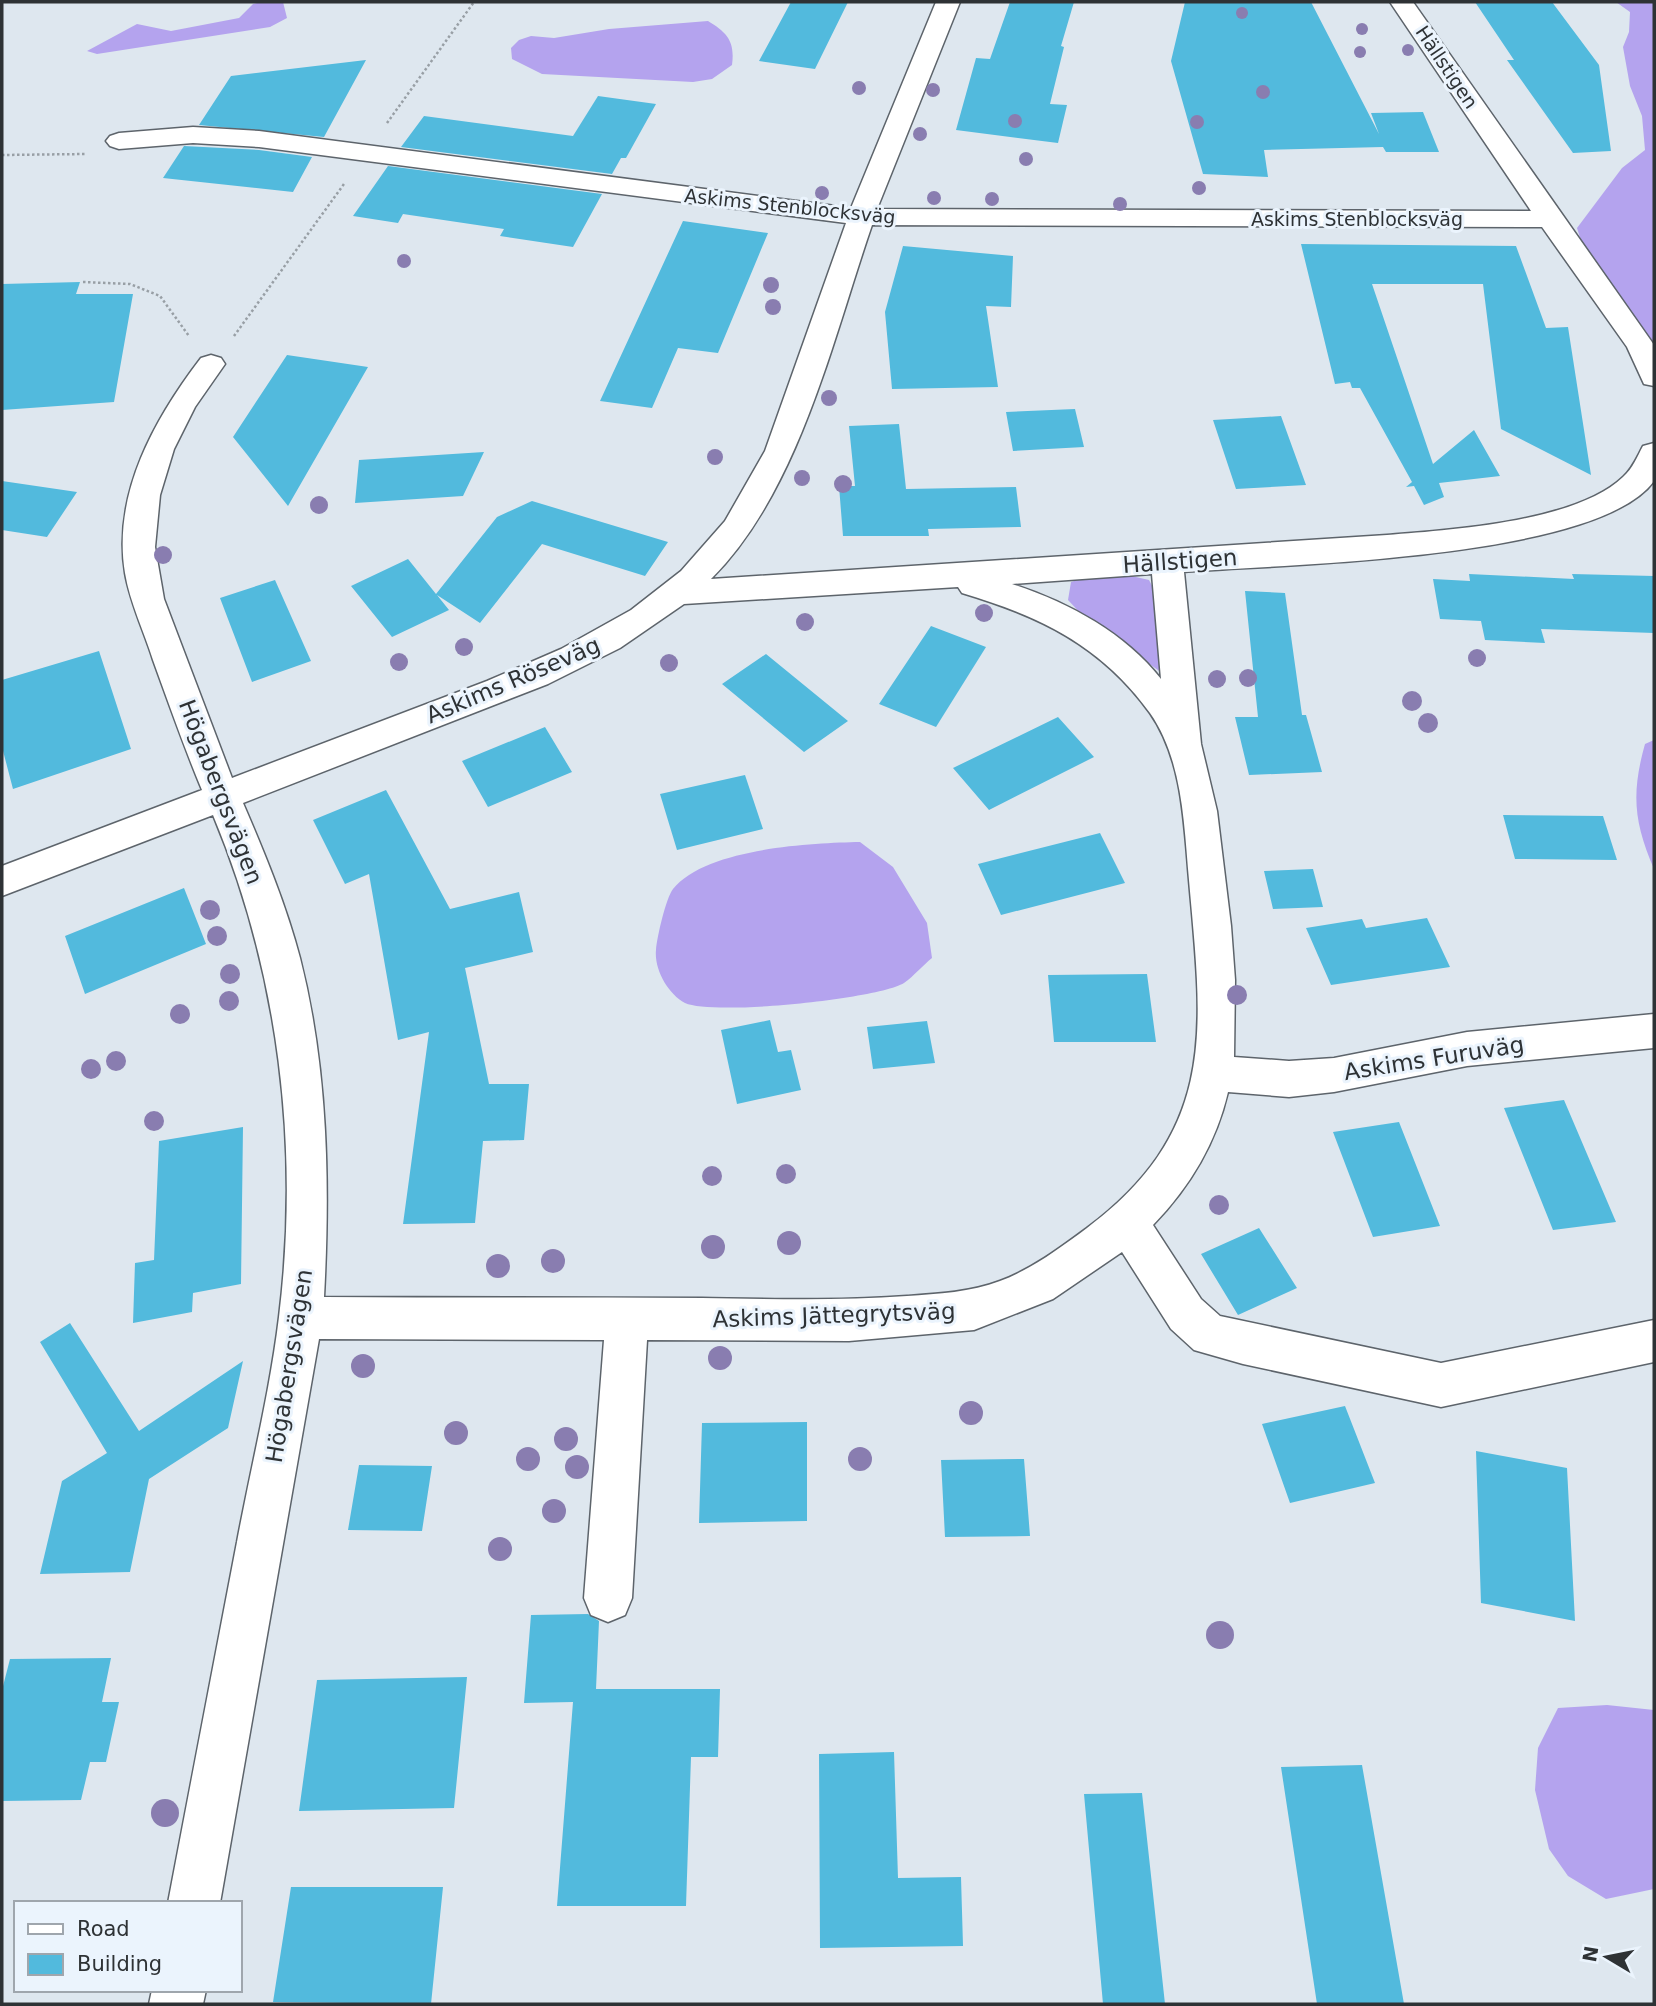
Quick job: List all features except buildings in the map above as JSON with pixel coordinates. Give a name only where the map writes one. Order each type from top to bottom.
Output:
[{"type":"street","name":"Askims Röseväg","points":[[2,881],[548,671],[632,626],[677,593],[720,553],[763,488],[780,451],[860,217],[948,2]]},
{"type":"street","name":"Hällstigen","points":[[1402,2],[1550,219],[1642,346],[1654,377]]},
{"type":"street","name":"Askims Stenblocksväg","points":[[119,141],[192,135],[259,139],[860,217],[1550,219]]},
{"type":"street","name":"Högabergsvägen","points":[[194,1901],[301,1318],[305,1258],[306,1150],[298,1059],[284,980],[267,910],[225,796],[202,748],[143,587],[139,548],[147,481],[156,452],[202,352]]},
{"type":"street","name":"Hällstigen","points":[[677,593],[1394,545],[1523,527],[1591,509],[1626,492],[1645,475],[1654,453]]},
{"type":"street","name":"Askims Jättegrytsväg","points":[[301,1318],[810,1320],[959,1312],[1016,1296],[1058,1274],[1128,1224],[1162,1188],[1194,1142],[1203,1120],[1213,1073],[1217,1027],[1215,957],[1199,806],[1184,744],[1167,562]]},
{"type":"street","name":"Askims Jättegrytsväg","points":[[920,578],[987,587],[1013,595],[1072,624],[1115,654],[1154,692],[1184,744]]},
{"type":"street","name":"Askims Furuväg","points":[[1213,1073],[1289,1079],[1322,1076],[1466,1049],[1654,1031]]},
{"type":"street","points":[[1128,1224],[1186,1314],[1209,1335],[1243,1343],[1441,1385],[1654,1341]]},
{"type":"street","points":[[608,1598],[627,1319]]},
{"type":"path","points":[[2,155],[69,156],[102,150],[119,141]]},
{"type":"path","points":[[83,282],[130,284],[160,296],[202,352]]},
{"type":"shaded area","points":[[283,2],[287,18],[270,27],[97,54],[87,51],[137,24],[171,31],[239,18],[253,4]]},
{"type":"shaded area","points":[[1616,2],[1654,2],[1654,345],[1583,247],[1577,228],[1622,168],[1645,150],[1642,116],[1630,86],[1623,47],[1629,32],[1630,12]]},
{"type":"shaded area","points":[[708,21],[725,34],[732,50],[732,65],[712,79],[693,82],[542,74],[512,59],[511,48],[519,40],[531,36],[554,38],[609,29]]},
{"type":"shaded area","points":[[1127,575],[1149,580],[1158,597],[1162,673],[1084,617],[1068,600],[1071,582],[1090,576]]},
{"type":"shaded area","points":[[1654,740],[1654,869],[1642,837],[1636,793],[1645,744]]},
{"type":"shaded area","points":[[860,842],[893,867],[927,923],[932,958],[908,980],[888,989],[863,995],[760,1007],[702,1007],[685,1003],[673,994],[660,973],[656,950],[670,894],[688,875],[734,856],[760,851]]},
{"type":"shaded area","points":[[1607,1705],[1654,1710],[1654,1889],[1606,1899],[1568,1876],[1549,1849],[1535,1790],[1538,1748],[1558,1708]]}]
